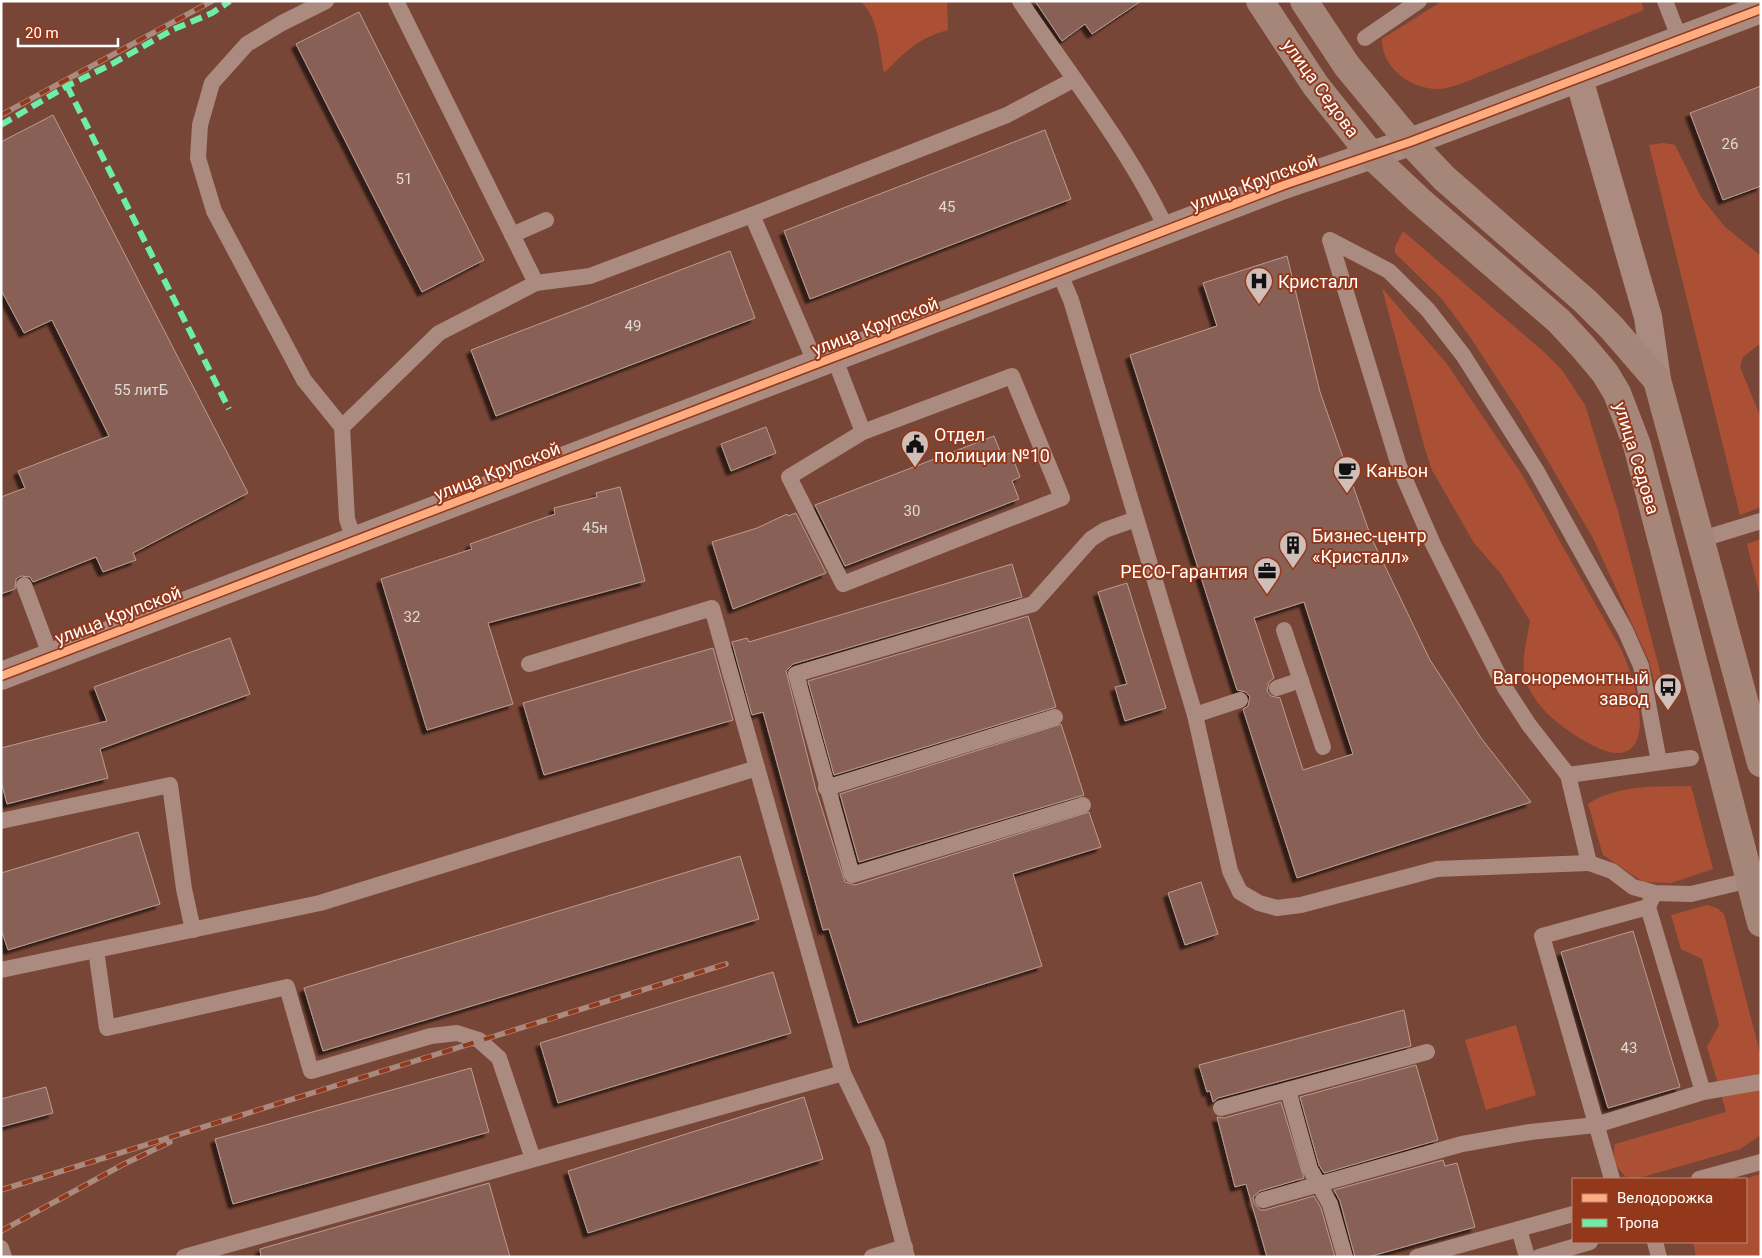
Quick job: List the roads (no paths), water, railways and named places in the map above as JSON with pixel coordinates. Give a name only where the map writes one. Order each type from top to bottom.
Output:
[{"type":"main road","name":"улица Седова","points":[[1260,1],[1316,86],[1372,156],[1419,200],[1559,322],[1605,373],[1617,393],[1637,445],[1755,878],[1761,923]]},
{"type":"main road","name":"улица Седова","points":[[1304,1],[1347,66],[1410,142],[1444,178],[1585,301],[1658,380],[1761,764]]},
{"type":"street","name":"улица Крупской","points":[[1,676],[1284,185],[1410,142],[1761,9]]},
{"type":"street","name":"улица Седова","points":[[1579,79],[1648,317],[1658,380]]},
{"type":"lane","points":[[326,1],[282,23],[247,44],[212,83],[200,126],[198,158],[214,211],[299,372],[342,427],[347,519],[354,542]]},
{"type":"lane","points":[[396,1],[536,283]]},
{"type":"lane","points":[[1020,1],[1093,107],[1154,202],[1167,230]]},
{"type":"lane","points":[[1365,38],[1420,1]]},
{"type":"lane","points":[[1665,1],[1680,40]]},
{"type":"lane","points":[[342,427],[439,333],[536,283],[590,276],[752,215],[1007,115],[1073,80]]},
{"type":"lane","points":[[752,215],[863,432]]},
{"type":"lane","points":[[512,235],[546,220]]},
{"type":"lane","points":[[1589,862],[1568,775],[1529,725],[1506,688],[1433,544],[1398,466],[1330,240],[1389,270],[1428,310],[1463,355],[1536,470],[1625,630],[1641,666],[1660,762]]},
{"type":"lane","points":[[1059,272],[1071,300],[1195,715],[1230,871],[1240,892],[1259,903],[1278,908],[1301,905],[1436,869],[1589,862],[1612,872],[1652,900],[1703,1092]]},
{"type":"lane","points":[[1012,376],[1062,498],[844,584],[788,477],[863,432],[1012,376]]},
{"type":"lane","points":[[1083,805],[852,875],[826,788],[796,674],[1034,604],[1091,539],[1105,530],[1136,519]]},
{"type":"lane","points":[[1702,539],[1761,522]]},
{"type":"lane","points":[[24,585],[51,657]]},
{"type":"lane","points":[[529,664],[712,608],[843,1072],[877,1144],[906,1252],[872,1257]]},
{"type":"lane","points":[[1284,630],[1323,747]]},
{"type":"lane","points":[[1277,688],[1301,680]]},
{"type":"lane","points":[[1195,715],[1240,700]]},
{"type":"lane","points":[[826,788],[1054,718]]},
{"type":"lane","points":[[1568,775],[1691,758]]},
{"type":"lane","points":[[1,970],[320,903],[757,768]]},
{"type":"lane","points":[[1,820],[170,785],[184,889],[193,930]]},
{"type":"lane","points":[[1612,1178],[1542,936],[1652,900],[1691,894],[1755,878]]},
{"type":"lane","points":[[96,950],[107,1028],[287,987],[311,1072],[431,1036],[457,1033],[479,1040],[500,1058],[533,1159]]},
{"type":"lane","points":[[1221,1108],[1427,1052]]},
{"type":"lane","points":[[184,1257],[843,1072]]},
{"type":"lane","points":[[1263,1200],[1462,1144],[1530,1132],[1596,1125],[1703,1092],[1761,1082]]},
{"type":"lane","points":[[1288,1090],[1310,1170],[1330,1204],[1345,1257]]},
{"type":"lane","points":[[1703,1178],[1761,1162]]},
{"type":"lane","points":[[1417,1257],[1572,1214]]},
{"type":"lane","points":[[1519,1229],[1527,1257]]},
{"type":"lane","points":[[1540,1257],[1587,1243]]},
{"type":"lane","points":[[1654,1243],[1659,1257]]},
{"type":"lane","points":[[1,1248],[4,1257]]},
{"type":"railway","points":[[1,115],[212,1]]},
{"type":"railway","points":[[1,1190],[726,964]]},
{"type":"railway","points":[[1,1231],[124,1164],[170,1142]]},
{"type":"place","name":"Кристалл","points":[[1259,305]]},
{"type":"place","name":"Отдел полиции №10","points":[[915,468]]},
{"type":"place","name":"Каньон","points":[[1347,494]]},
{"type":"place","name":"Бизнес-центр «Кристалл»","points":[[1293,569]]},
{"type":"place","name":"РЕСО-Гарантия","points":[[1267,595]]},
{"type":"place","name":"Вагоноремонтный завод","points":[[1668,711]]}]
